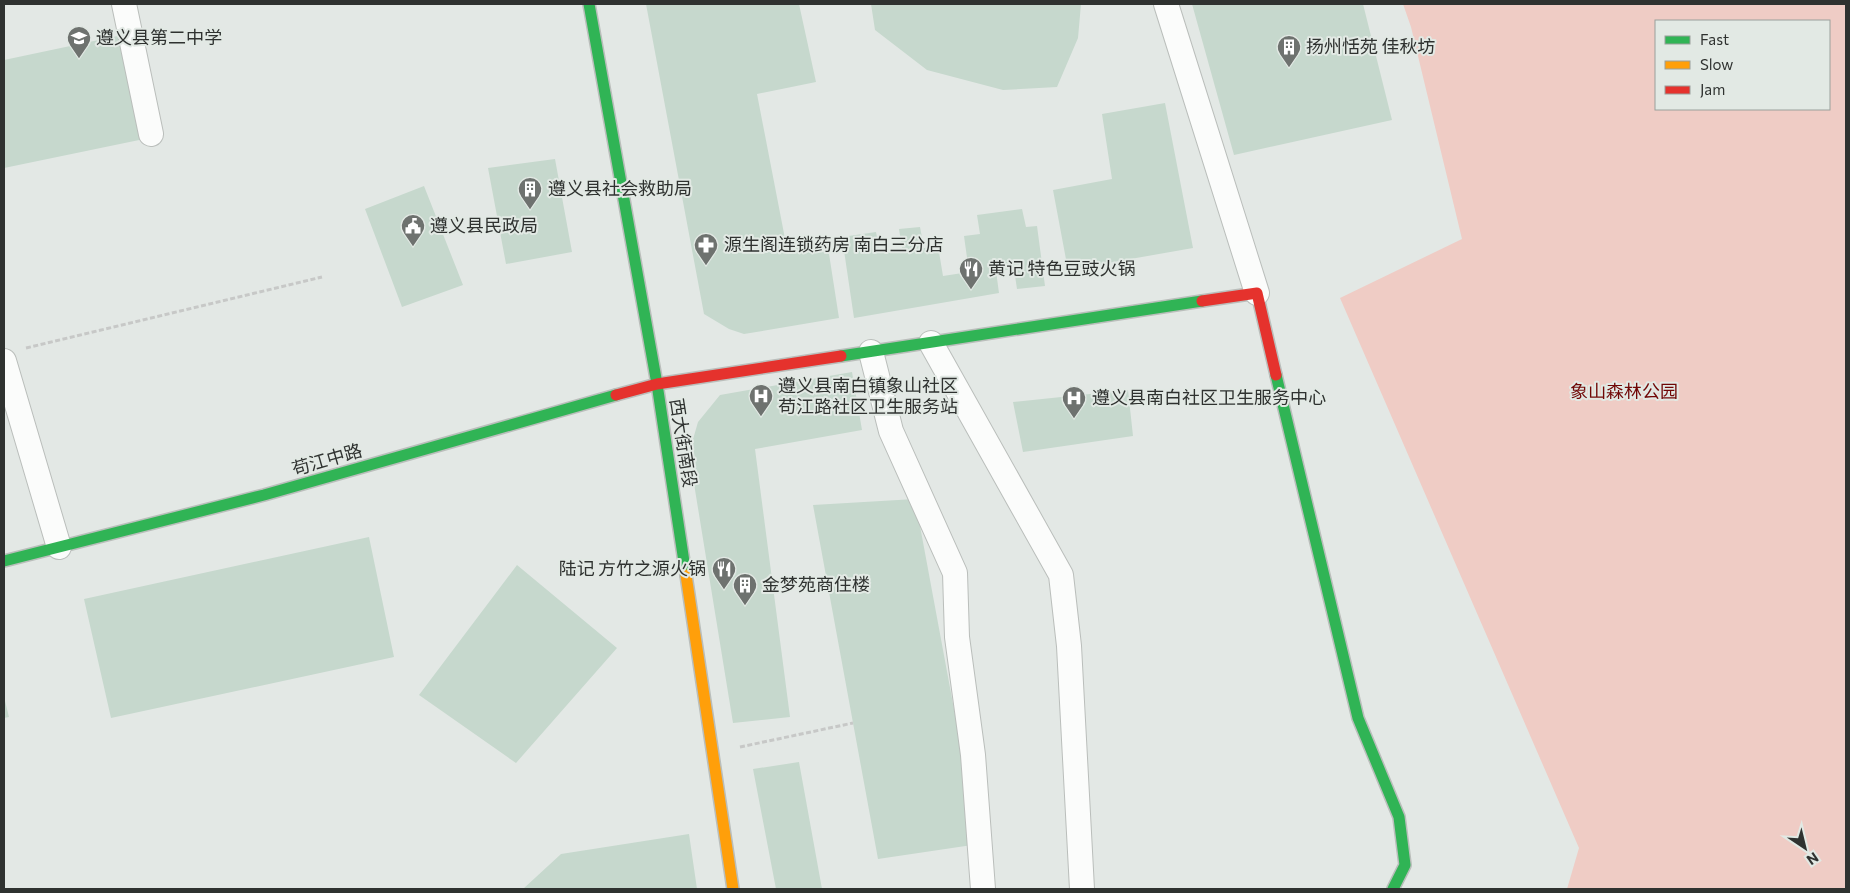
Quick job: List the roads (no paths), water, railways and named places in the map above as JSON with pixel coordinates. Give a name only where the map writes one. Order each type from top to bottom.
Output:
[{"type":"street","points":[[124,4],[151,134]]},
{"type":"street","name":"西大街南段","points":[[589,4],[657,384],[733,889]]},
{"type":"street","points":[[1166,4],[1257,293],[1358,718],[1399,817],[1405,865],[1393,889]]},
{"type":"street","name":"苟江中路","points":[[4,561],[264,495],[657,384],[1257,293]]},
{"type":"street","points":[[931,343],[1061,574],[1069,646],[1082,889]]},
{"type":"street","points":[[871,352],[890,431],[955,573],[956,637],[973,755],[982,889]]},
{"type":"street","points":[[13,355],[59,547]]},
{"type":"place","name":"遵义县第二中学","points":[[79,59]]},
{"type":"place","name":"扬州恬苑 佳秋坊","points":[[1289,68]]},
{"type":"place","name":"遵义县社会救助局","points":[[530,210]]},
{"type":"place","name":"遵义县民政局","points":[[413,247]]},
{"type":"place","name":"源生阁连锁药房 南白三分店","points":[[706,266]]},
{"type":"place","name":"黄记 特色豆豉火锅","points":[[971,290]]},
{"type":"place","name":"遵义县南白镇象山社区 苟江路社区卫生服务站","points":[[761,417]]},
{"type":"place","name":"遵义县南白社区卫生服务中心","points":[[1074,419]]},
{"type":"place","name":"陆记 方竹之源火锅","points":[[724,590]]},
{"type":"place","name":"金梦苑商住楼","points":[[745,606]]},
{"type":"park label","name":"象山森林公园","points":[[1624,392]]}]
